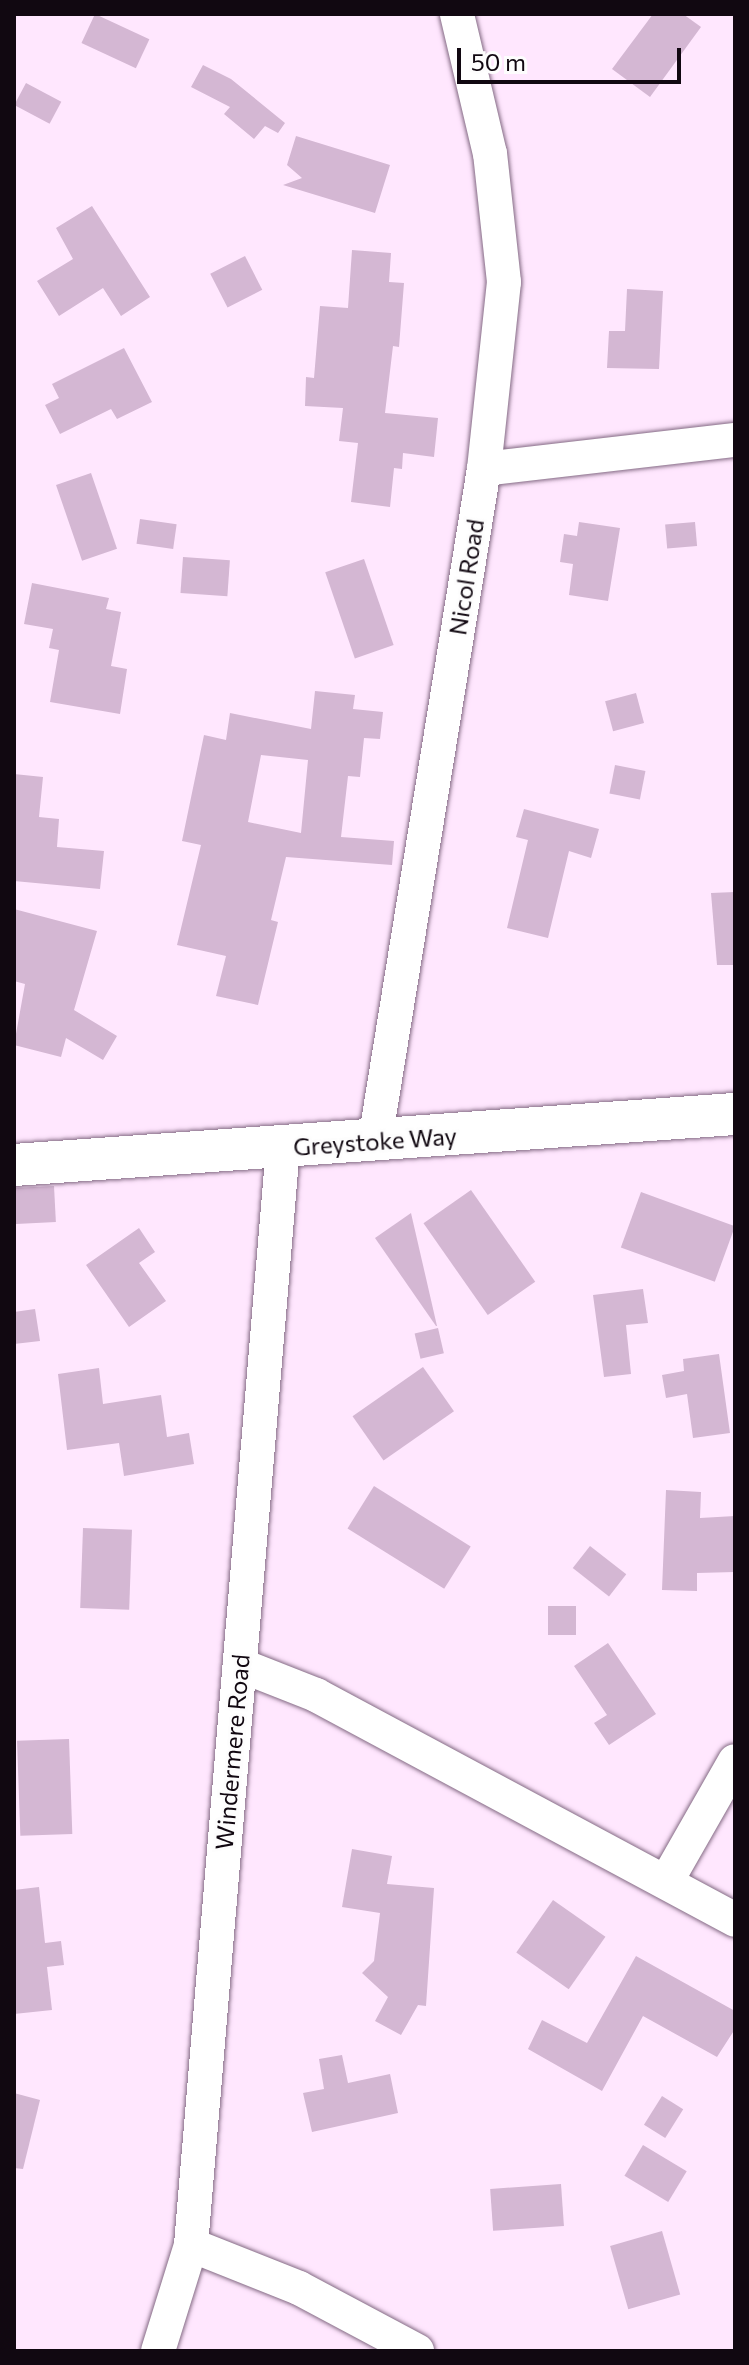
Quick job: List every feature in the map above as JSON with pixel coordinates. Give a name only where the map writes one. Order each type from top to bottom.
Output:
[{"type":"street","name":"Nicol Road","points":[[375,1141],[484,469],[504,282],[500,212],[457,14]]},
{"type":"street","points":[[484,469],[735,440]]},
{"type":"street","name":"Greystoke Way","points":[[14,1165],[735,1114]]},
{"type":"street","name":"Windermere Road","points":[[158,2351],[191,2245],[283,1148]]},
{"type":"street","points":[[240,1665],[316,1695],[735,1920]]},
{"type":"street","points":[[666,1882],[735,1761]]},
{"type":"street","points":[[191,2245],[299,2288],[417,2351]]},
{"type":"building","points":[[95,14],[149,39],[136,68],[81,43]]},
{"type":"building","points":[[653,14],[683,14],[701,27],[650,97],[612,69]]},
{"type":"building","points":[[203,65],[231,79],[285,123],[278,133],[265,126],[254,139],[224,114],[230,107],[191,87]]},
{"type":"building","points":[[26,83],[61,102],[50,124],[14,105]]},
{"type":"building","points":[[296,136],[390,165],[375,213],[283,185],[302,178],[287,165]]},
{"type":"building","points":[[92,206],[150,297],[121,316],[103,288],[59,316],[37,281],[73,259],[56,228]]},
{"type":"building","points":[[352,250],[391,253],[389,282],[404,283],[399,347],[393,346],[385,413],[438,418],[434,457],[403,453],[402,469],[394,468],[390,507],[351,502],[358,443],[339,441],[343,408],[305,406],[306,377],[314,378],[320,306],[348,308]]},
{"type":"building","points":[[245,256],[262,290],[228,308],[210,274]]},
{"type":"building","points":[[627,289],[663,291],[659,369],[607,368],[609,331],[625,331]]},
{"type":"building","points":[[124,348],[152,402],[117,419],[111,409],[60,434],[45,405],[59,398],[52,384]]},
{"type":"building","points":[[91,473],[117,549],[82,561],[56,485]]},
{"type":"building","points":[[140,519],[177,524],[173,549],[137,544]]},
{"type":"building","points":[[579,522],[620,528],[608,601],[569,595],[573,564],[560,562],[564,534],[577,536]]},
{"type":"building","points":[[695,522],[697,546],[667,549],[665,525]]},
{"type":"building","points":[[183,557],[230,560],[227,596],[180,593]]},
{"type":"building","points":[[364,559],[394,645],[355,658],[325,572]]},
{"type":"building","points":[[32,583],[109,598],[106,609],[121,612],[111,666],[127,669],[120,714],[50,702],[59,650],[49,648],[53,629],[24,624]]},
{"type":"building","points":[[315,691],[355,695],[353,709],[383,712],[380,739],[364,738],[360,777],[348,776],[341,837],[394,841],[392,865],[286,857],[271,920],[278,922],[258,1005],[216,996],[226,956],[177,945],[201,845],[182,841],[204,735],[226,740],[230,713],[311,729]],"holes":[[[261,755],[308,760],[301,833],[248,822]]]},
{"type":"building","points":[[636,693],[644,723],[613,731],[605,701]]},
{"type":"building","points":[[615,765],[645,771],[640,799],[609,793]]},
{"type":"building","points":[[14,774],[43,777],[39,817],[59,819],[57,847],[104,851],[100,889],[14,881]]},
{"type":"building","points":[[524,809],[599,829],[591,858],[569,851],[548,938],[507,928],[528,840],[516,837]]},
{"type":"building","points":[[735,892],[735,965],[717,965],[711,893]]},
{"type":"building","points":[[14,909],[97,931],[74,1010],[117,1036],[103,1060],[66,1038],[61,1057],[14,1045],[25,984],[14,981]]},
{"type":"building","points":[[54,1186],[56,1222],[16,1224],[14,1188]]},
{"type":"building","points":[[471,1190],[535,1282],[488,1315],[423,1223]]},
{"type":"building","points":[[641,1192],[735,1226],[715,1282],[621,1247]]},
{"type":"building","points":[[411,1213],[437,1326],[375,1238]]},
{"type":"building","points":[[139,1228],[155,1252],[139,1263],[166,1301],[129,1327],[86,1265]]},
{"type":"building","points":[[643,1289],[648,1323],[626,1325],[631,1374],[604,1377],[593,1295]]},
{"type":"building","points":[[35,1309],[40,1341],[14,1344],[14,1312]]},
{"type":"building","points":[[438,1328],[444,1353],[420,1359],[415,1333]]},
{"type":"building","points":[[719,1354],[730,1433],[693,1438],[687,1394],[666,1398],[662,1375],[684,1371],[683,1359]]},
{"type":"building","points":[[423,1367],[454,1411],[384,1461],[353,1416]]},
{"type":"building","points":[[99,1368],[103,1404],[161,1395],[167,1437],[189,1433],[194,1464],[124,1476],[119,1443],[67,1450],[58,1374]]},
{"type":"building","points":[[374,1486],[471,1546],[444,1589],[348,1528]]},
{"type":"building","points":[[666,1490],[701,1492],[700,1518],[735,1516],[735,1572],[697,1573],[697,1591],[662,1590]]},
{"type":"building","points":[[83,1528],[132,1530],[129,1610],[80,1608]]},
{"type":"building","points":[[590,1546],[626,1574],[609,1596],[573,1568]]},
{"type":"building","points":[[548,1606],[576,1606],[576,1635],[548,1635]]},
{"type":"building","points":[[608,1643],[656,1714],[609,1745],[594,1723],[607,1715],[574,1666]]},
{"type":"building","points":[[69,1739],[72,1834],[20,1836],[17,1741]]},
{"type":"building","points":[[352,1849],[392,1856],[387,1884],[434,1888],[426,2006],[418,2005],[401,2035],[375,2021],[388,1997],[362,1973],[374,1961],[380,1913],[342,1907]]},
{"type":"building","points":[[39,1887],[45,1943],[61,1941],[64,1965],[47,1967],[52,2010],[14,2014],[14,1890]]},
{"type":"building","points":[[553,1900],[605,1937],[569,1989],[516,1952]]},
{"type":"building","points":[[636,1956],[735,2011],[735,2029],[717,2057],[643,2016],[602,2091],[528,2049],[542,2020],[587,2043]]},
{"type":"building","points":[[342,2055],[348,2083],[390,2074],[398,2113],[312,2132],[303,2093],[324,2089],[319,2059]]},
{"type":"building","points":[[14,2093],[40,2100],[23,2169],[14,2168]]},
{"type":"building","points":[[662,2096],[683,2109],[665,2138],[644,2125]]},
{"type":"building","points":[[643,2145],[687,2171],[668,2202],[624,2176]]},
{"type":"building","points":[[561,2184],[564,2226],[493,2231],[490,2189]]},
{"type":"building","points":[[662,2231],[680,2294],[628,2309],[610,2246]]}]
